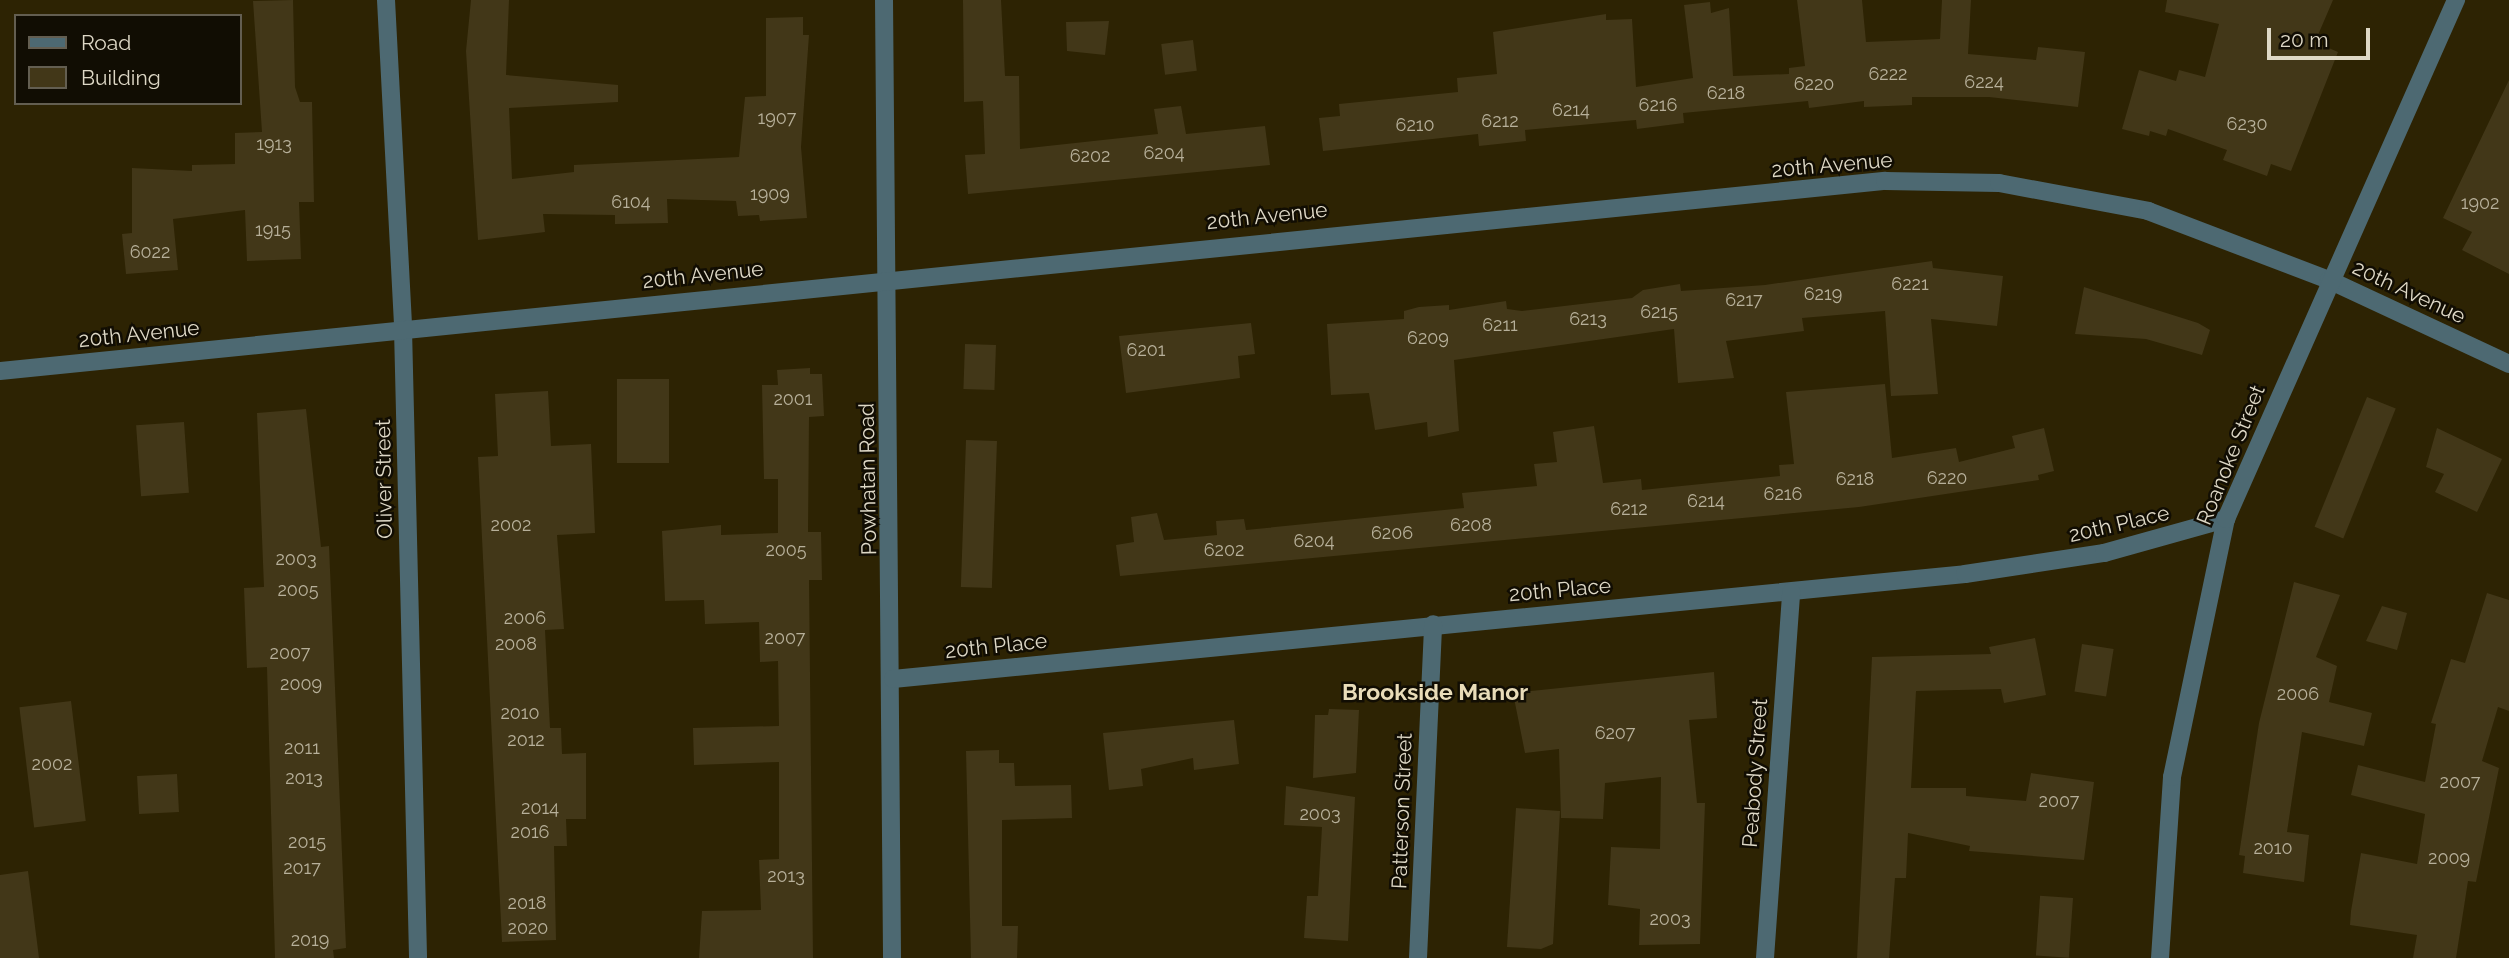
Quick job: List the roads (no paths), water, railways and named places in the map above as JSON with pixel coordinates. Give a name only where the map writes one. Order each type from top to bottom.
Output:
[{"type":"street","name":"Oliver Street","points":[[386,0],[403,328],[418,958]]},
{"type":"street","name":"Powhatan Road","points":[[884,0],[893,679],[892,958]]},
{"type":"street","name":"Roanoke Street","points":[[2160,958],[2172,777],[2226,520],[2329,280],[2456,0]]},
{"type":"street","name":"20th Avenue","points":[[0,371],[888,279],[1885,181],[1999,183],[2098,198],[2329,280],[2509,364]]},
{"type":"street","name":"20th Place","points":[[893,679],[1433,624],[1791,592],[2057,561],[2226,520]]},
{"type":"street","name":"Peabody Street","points":[[1765,958],[1791,592]]},
{"type":"street","name":"Patterson Street","points":[[1418,958],[1433,624]]},
{"type":"district","name":"Brookside Manor","points":[[1435,692]]}]
